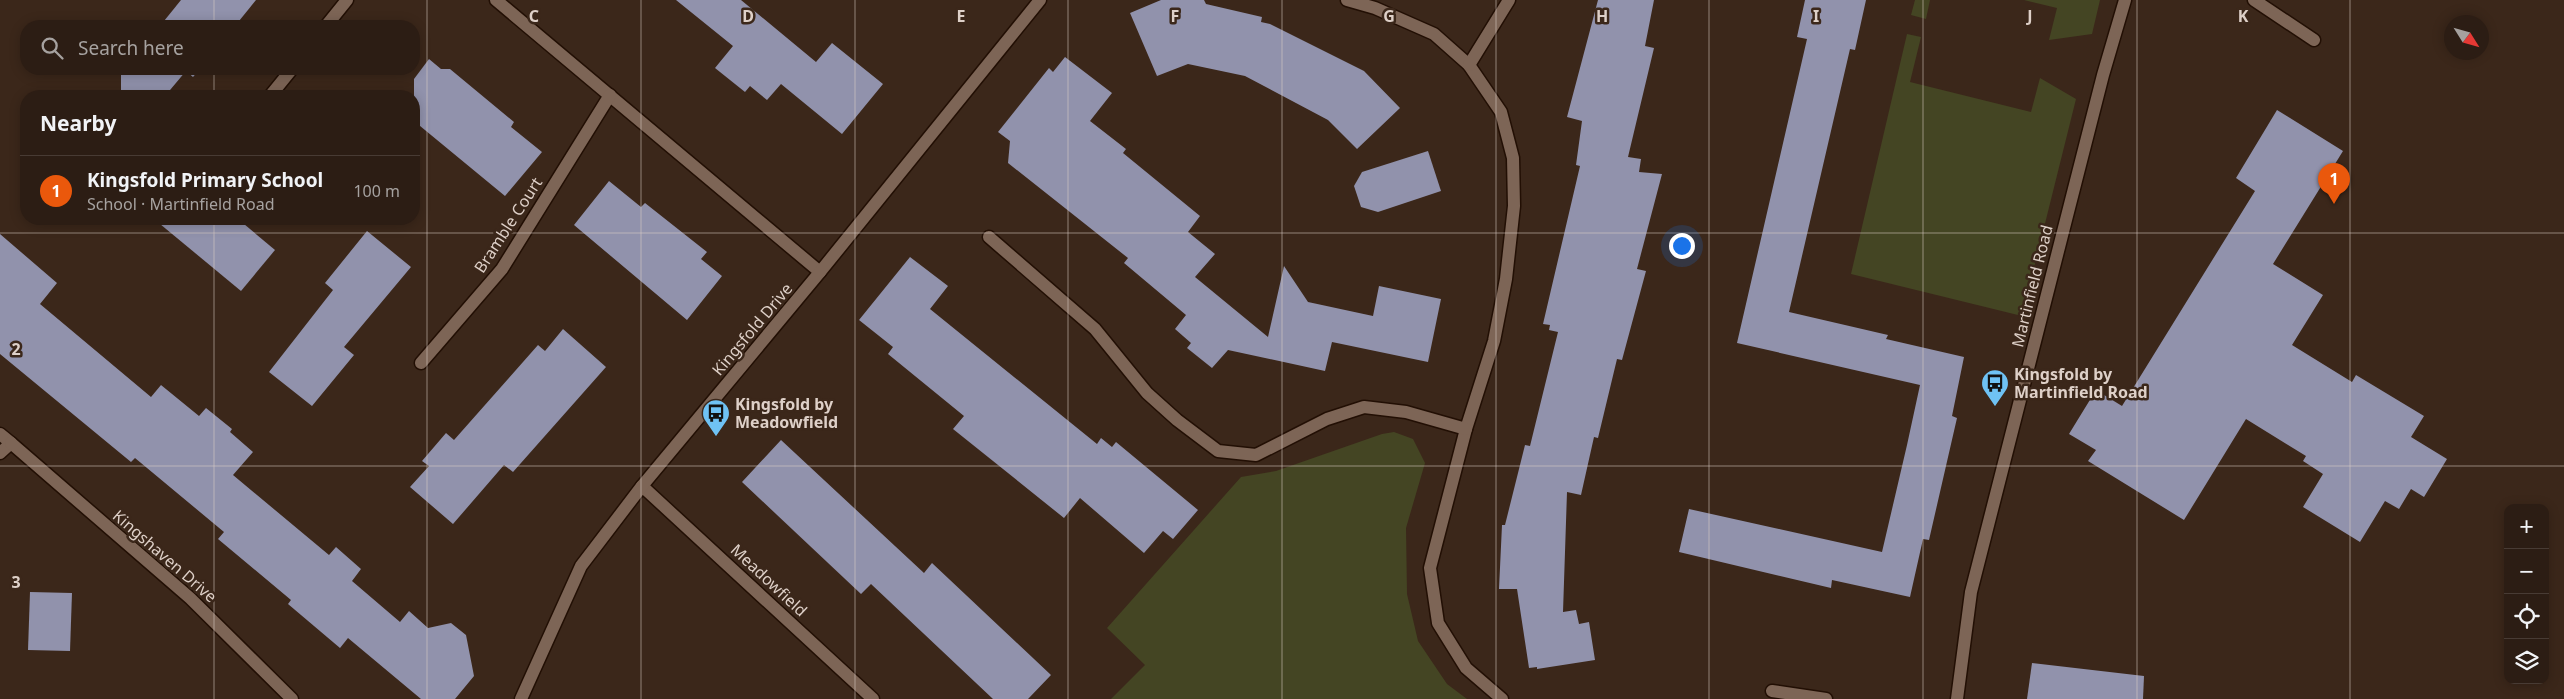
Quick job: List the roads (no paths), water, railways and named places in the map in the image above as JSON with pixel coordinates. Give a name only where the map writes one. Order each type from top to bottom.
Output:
[{"type":"street","points":[[331,20],[347,0]]},
{"type":"street","points":[[496,0],[820,272]]},
{"type":"street","name":"Kingsfold Drive","points":[[521,699],[581,566],[642,486],[820,272],[1040,0]]},
{"type":"street","points":[[1347,0],[1375,8],[1434,34],[1469,65],[1500,112],[1513,158],[1514,206],[1506,279],[1494,341],[1466,429],[1430,568],[1438,623],[1466,668],[1502,699]]},
{"type":"street","points":[[1469,65],[1508,0]]},
{"type":"street","name":"Martinfield Road","points":[[1957,699],[1971,592],[2102,75],[2125,0]]},
{"type":"street","points":[[2254,0],[2314,40]]},
{"type":"street","points":[[275,90],[287,75]]},
{"type":"street","name":"Bramble Court","points":[[421,364],[502,269],[610,95]]},
{"type":"street","points":[[989,237],[1095,329],[1147,393],[1177,420],[1218,451],[1256,455],[1327,419],[1364,408],[1406,412],[1466,429]]},
{"type":"street","name":"Kingshaven Drive","points":[[0,434],[190,598],[292,699]]},
{"type":"street","points":[[0,453],[11,443]]},
{"type":"street","name":"Meadowfield","points":[[642,486],[874,699]]},
{"type":"street","points":[[1772,692],[1826,699]]},
{"type":"place","name":"Kingsfold Primary School","points":[[2334,204]]},
{"type":"place","name":"Kingsfold by Martinfield Road","points":[[1995,407]]},
{"type":"place","name":"Kingsfold by Meadowfield","points":[[716,437]]}]
